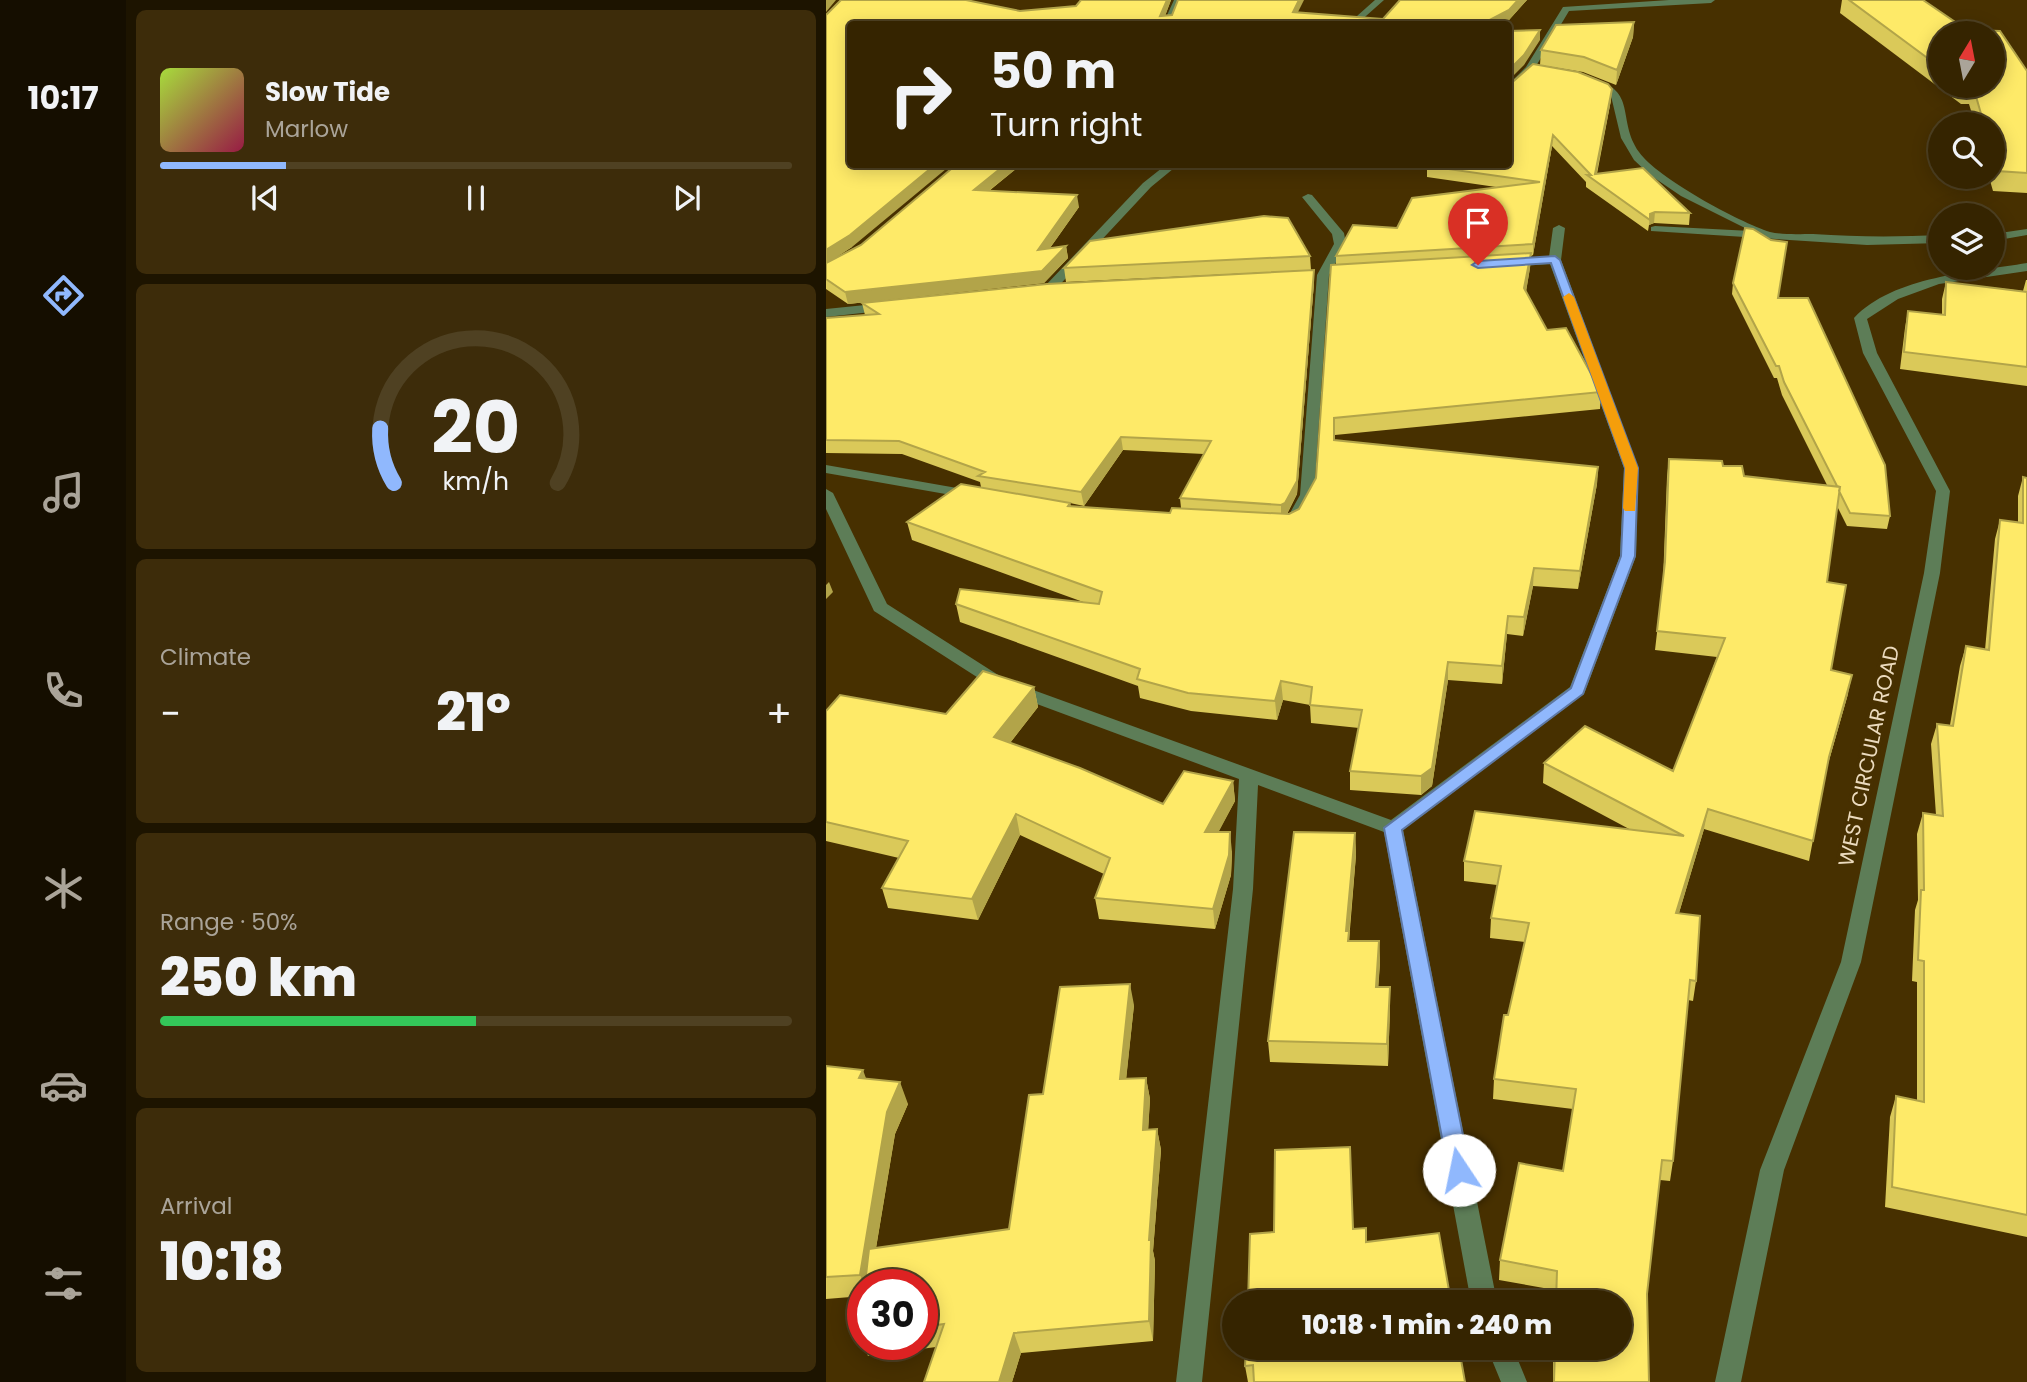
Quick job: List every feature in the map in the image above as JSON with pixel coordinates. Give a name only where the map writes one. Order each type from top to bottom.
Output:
[{"type":"street","points":[[1168,21],[1178,0]]},
{"type":"street","points":[[1356,21],[1380,0]]},
{"type":"street","points":[[1512,87],[1530,69],[1566,9],[1621,2],[1711,0]]},
{"type":"street","points":[[1530,69],[1542,71]]},
{"type":"street","points":[[1580,78],[1613,90],[1620,101],[1621,126],[1638,159],[1661,179],[1770,236]]},
{"type":"street","points":[[1049,289],[1147,185],[1169,168]]},
{"type":"street","points":[[1285,526],[1294,521],[1307,495],[1323,275],[1340,244],[1338,233],[1308,197]]},
{"type":"street","points":[[1393,828],[1578,690],[1628,556],[1631,468],[1555,260],[1559,228]]},
{"type":"street","points":[[1655,229],[1867,241],[1928,239]]},
{"type":"street","points":[[2005,236],[2027,232]]},
{"type":"street","points":[[1487,264],[1555,260]]},
{"type":"street","name":"WEST CIRCULAR ROAD","points":[[1728,1382],[1772,1170],[1851,962],[1878,820],[1932,573],[1942,491],[1870,353],[1860,318],[1894,296],[1937,281],[2027,267]]},
{"type":"street","points":[[1035,291],[1062,289]]},
{"type":"street","points":[[826,313],[895,306]]},
{"type":"street","points":[[826,469],[986,497]]},
{"type":"street","points":[[827,499],[880,607],[1000,684],[1393,828]]},
{"type":"street","points":[[1189,1382],[1242,889],[1249,775]]},
{"type":"street","points":[[1393,828],[1482,1290]]},
{"type":"street","points":[[1505,1360],[1514,1382]]},
{"type":"building","points":[[841,0],[966,0],[1020,11],[1076,6],[1081,0],[1167,0],[1160,16],[1172,15],[1178,0],[1299,0],[1293,12],[1383,19],[1400,0],[1518,0],[1509,10],[1488,21],[847,21],[847,168],[931,168],[850,235],[826,250],[826,15]]},
{"type":"building","points":[[1849,0],[1923,0],[1954,21],[1928,21],[1928,58]]},
{"type":"building","points":[[1634,22],[1617,70],[1584,57],[1541,50],[1556,25]]},
{"type":"building","points":[[1540,30],[1524,55],[1512,67],[1512,31]]},
{"type":"building","points":[[2006,40],[2027,71],[2027,173],[2005,172],[2005,112],[1981,112],[1976,98],[2006,98]]},
{"type":"building","points":[[1533,64],[1578,72],[1608,84],[1612,89],[1595,174],[1643,168],[1690,213],[1655,212],[1650,214],[1650,220],[1587,175],[1591,175],[1553,135],[1533,244],[1336,256],[1353,225],[1397,228],[1412,198],[1540,182],[1441,168],[1512,168],[1512,82]]},
{"type":"building","points":[[952,168],[1001,168],[974,190],[1077,195],[1038,250],[1066,246],[1042,271],[845,292],[826,279],[826,263],[861,245]]},
{"type":"building","points":[[1264,216],[1288,218],[1310,256],[1064,268],[1090,241]]},
{"type":"building","points":[[1745,228],[1753,229],[1771,240],[1787,242],[1778,298],[1808,298],[1885,465],[1890,516],[1850,513],[1839,491],[1840,487],[1837,486],[1784,382],[1779,366],[1776,366],[1733,283]]},
{"type":"building","points":[[1531,253],[1524,288],[1547,330],[1566,328],[1601,392],[1334,418],[1334,440],[1598,467],[1580,571],[1534,568],[1524,617],[1508,616],[1502,666],[1448,662],[1432,768],[1421,776],[1350,771],[1362,710],[1310,705],[1312,687],[1281,681],[1275,701],[1188,693],[1137,679],[1140,669],[956,604],[960,589],[1099,604],[1102,592],[907,522],[961,484],[1070,503],[1068,506],[1170,513],[1172,508],[1289,514],[1299,509],[1316,478],[1331,265]]},
{"type":"building","points":[[1314,270],[1297,481],[1285,503],[1281,505],[1180,498],[1211,441],[1121,437],[1081,492],[978,476],[985,472],[899,441],[826,440],[826,318],[879,314],[862,303],[1047,284]]},
{"type":"building","points":[[1946,282],[2027,292],[2027,367],[1904,352],[1908,311],[1945,315]]},
{"type":"building","points":[[1669,459],[1722,461],[1723,466],[1742,466],[1744,476],[1840,487],[1827,582],[1846,585],[1831,670],[1852,675],[1829,757],[1813,841],[1708,809],[1676,913],[1700,916],[1696,981],[1690,980],[1673,1161],[1662,1160],[1647,1294],[1649,1382],[1554,1382],[1555,1360],[1632,1360],[1632,1290],[1556,1290],[1557,1271],[1500,1260],[1519,1163],[1563,1171],[1576,1089],[1494,1079],[1504,1015],[1508,1015],[1529,923],[1491,918],[1501,866],[1464,861],[1475,811],[1684,836],[1544,763],[1585,726],[1673,771],[1725,638],[1657,631],[1665,562]]},
{"type":"building","points":[[2023,477],[2027,478],[2027,1215],[1892,1187],[1896,1096],[1924,1102],[1924,961],[1918,960],[1921,890],[1924,890],[1923,813],[1943,816],[1937,724],[1953,726],[1966,646],[1989,650],[2000,520],[2023,523]]},
{"type":"building","points":[[983,671],[1034,687],[994,737],[1080,768],[1163,804],[1184,771],[1233,781],[1205,832],[1230,832],[1229,855],[1213,909],[1095,898],[1110,858],[1016,814],[972,899],[882,888],[908,841],[826,822],[826,711],[840,695],[946,714]]},
{"type":"building","points":[[1294,832],[1355,833],[1346,931],[1349,931],[1348,941],[1379,941],[1376,987],[1390,987],[1387,1044],[1268,1041]]},
{"type":"building","points":[[1130,984],[1120,1079],[1146,1078],[1143,1130],[1157,1129],[1149,1240],[1149,1321],[1014,1333],[999,1382],[924,1382],[932,1360],[938,1360],[938,1341],[944,1324],[938,1325],[938,1269],[867,1269],[869,1249],[1009,1229],[1029,1095],[1043,1094],[1060,987]]},
{"type":"building","points":[[826,1066],[863,1070],[859,1078],[900,1082],[887,1112],[861,1269],[847,1269],[847,1276],[826,1277]]},
{"type":"building","points":[[1350,1147],[1353,1229],[1366,1228],[1366,1242],[1439,1233],[1449,1290],[1248,1290],[1250,1234],[1274,1232],[1275,1150]]},
{"type":"building","points":[[1245,1360],[1461,1360],[1465,1382],[1254,1382],[1253,1365],[1245,1366]]},
{"type":"slow traffic","points":[[1569,297],[1631,468],[1630,508]]},
{"type":"route","points":[[1459,1170],[1393,828],[1578,690],[1628,556],[1631,468],[1555,260],[1478,265]]}]
